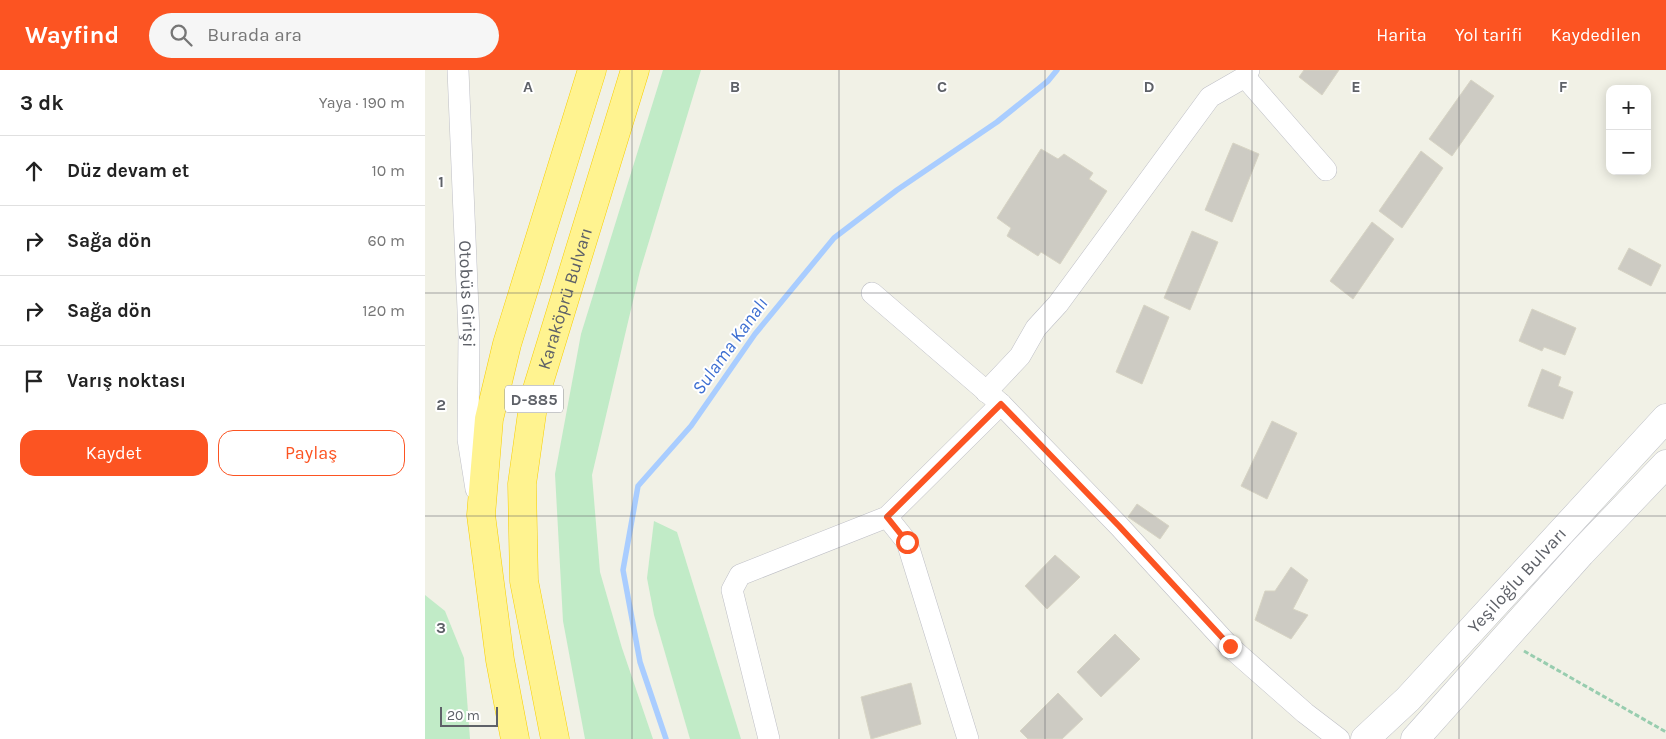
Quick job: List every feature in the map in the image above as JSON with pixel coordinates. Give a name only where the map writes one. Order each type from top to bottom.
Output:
[{"type":"highway","name":"D-885","points":[[515,739],[501,660],[481,515],[489,419],[507,344],[593,70]]},
{"type":"highway","name":"Karaköprü Bulvarı","points":[[555,739],[524,581],[522,484],[533,399],[635,70]]},
{"type":"main road","name":"Yeşiloğlu Bulvarı","points":[[1365,739],[1408,699],[1666,418]]},
{"type":"main road","name":"Yeşiloğlu Bulvarı","points":[[1415,739],[1581,553],[1666,464]]},
{"type":"street","name":"Otobüs Girişi","points":[[458,70],[469,334],[468,439],[481,515]]},
{"type":"street","points":[[769,739],[732,590],[740,576],[887,517],[993,398],[1036,328],[1058,304],[1211,97],[1247,74],[1325,170]]},
{"type":"street","points":[[872,293],[993,398],[1119,526],[1230,646],[1305,713],[1339,739]]},
{"type":"street","points":[[887,517],[907,542],[968,739]]},
{"type":"path","points":[[1503,640],[1666,732]]},
{"type":"green space","points":[[663,70],[701,70],[640,271],[592,475],[600,572],[622,648],[653,739],[585,739],[563,621],[555,474],[581,334]]},
{"type":"green space","points":[[654,521],[677,532],[741,739],[690,739],[654,615],[647,578]]},
{"type":"green space","points":[[425,595],[445,611],[464,658],[470,739],[425,739]]},
{"type":"building","points":[[1304,70],[1339,70],[1322,95],[1299,77]]},
{"type":"building","points":[[1471,80],[1494,96],[1452,156],[1429,139]]},
{"type":"building","points":[[1233,143],[1259,154],[1232,222],[1205,210]]},
{"type":"building","points":[[1041,149],[1058,159],[1064,154],[1093,173],[1089,179],[1107,191],[1060,264],[1041,252],[1038,256],[1007,236],[1011,228],[997,218]]},
{"type":"building","points":[[1421,151],[1443,168],[1402,228],[1379,211]]},
{"type":"building","points":[[1372,222],[1394,239],[1353,299],[1330,281]]},
{"type":"building","points":[[1192,231],[1218,242],[1190,310],[1164,298]]},
{"type":"building","points":[[1629,248],[1661,265],[1651,286],[1618,269]]},
{"type":"building","points":[[1144,305],[1169,317],[1142,384],[1116,372]]},
{"type":"building","points":[[1532,309],[1576,328],[1565,355],[1544,347],[1542,351],[1519,341]]},
{"type":"building","points":[[1542,369],[1561,377],[1558,386],[1573,392],[1563,419],[1528,406]]},
{"type":"building","points":[[1272,421],[1297,433],[1267,499],[1241,486]]},
{"type":"building","points":[[1137,504],[1169,526],[1160,539],[1128,517]]},
{"type":"building","points":[[1055,555],[1080,577],[1047,609],[1025,586]]},
{"type":"building","points":[[1291,567],[1308,580],[1293,609],[1308,615],[1291,639],[1255,620],[1265,591],[1275,591]]},
{"type":"building","points":[[1115,634],[1140,659],[1101,697],[1077,672]]},
{"type":"building","points":[[911,683],[921,724],[871,739],[861,697]]},
{"type":"building","points":[[1058,693],[1083,719],[1062,739],[1028,739],[1020,731]]},
{"type":"waterway","name":"Sulama Kanalı","points":[[666,739],[640,662],[623,570],[638,486],[691,426],[755,334],[834,238],[897,190],[997,122],[1048,81],[1057,70]]},
{"type":"route","points":[[907,542],[887,517],[1001,404],[1119,526],[1230,646]]}]
